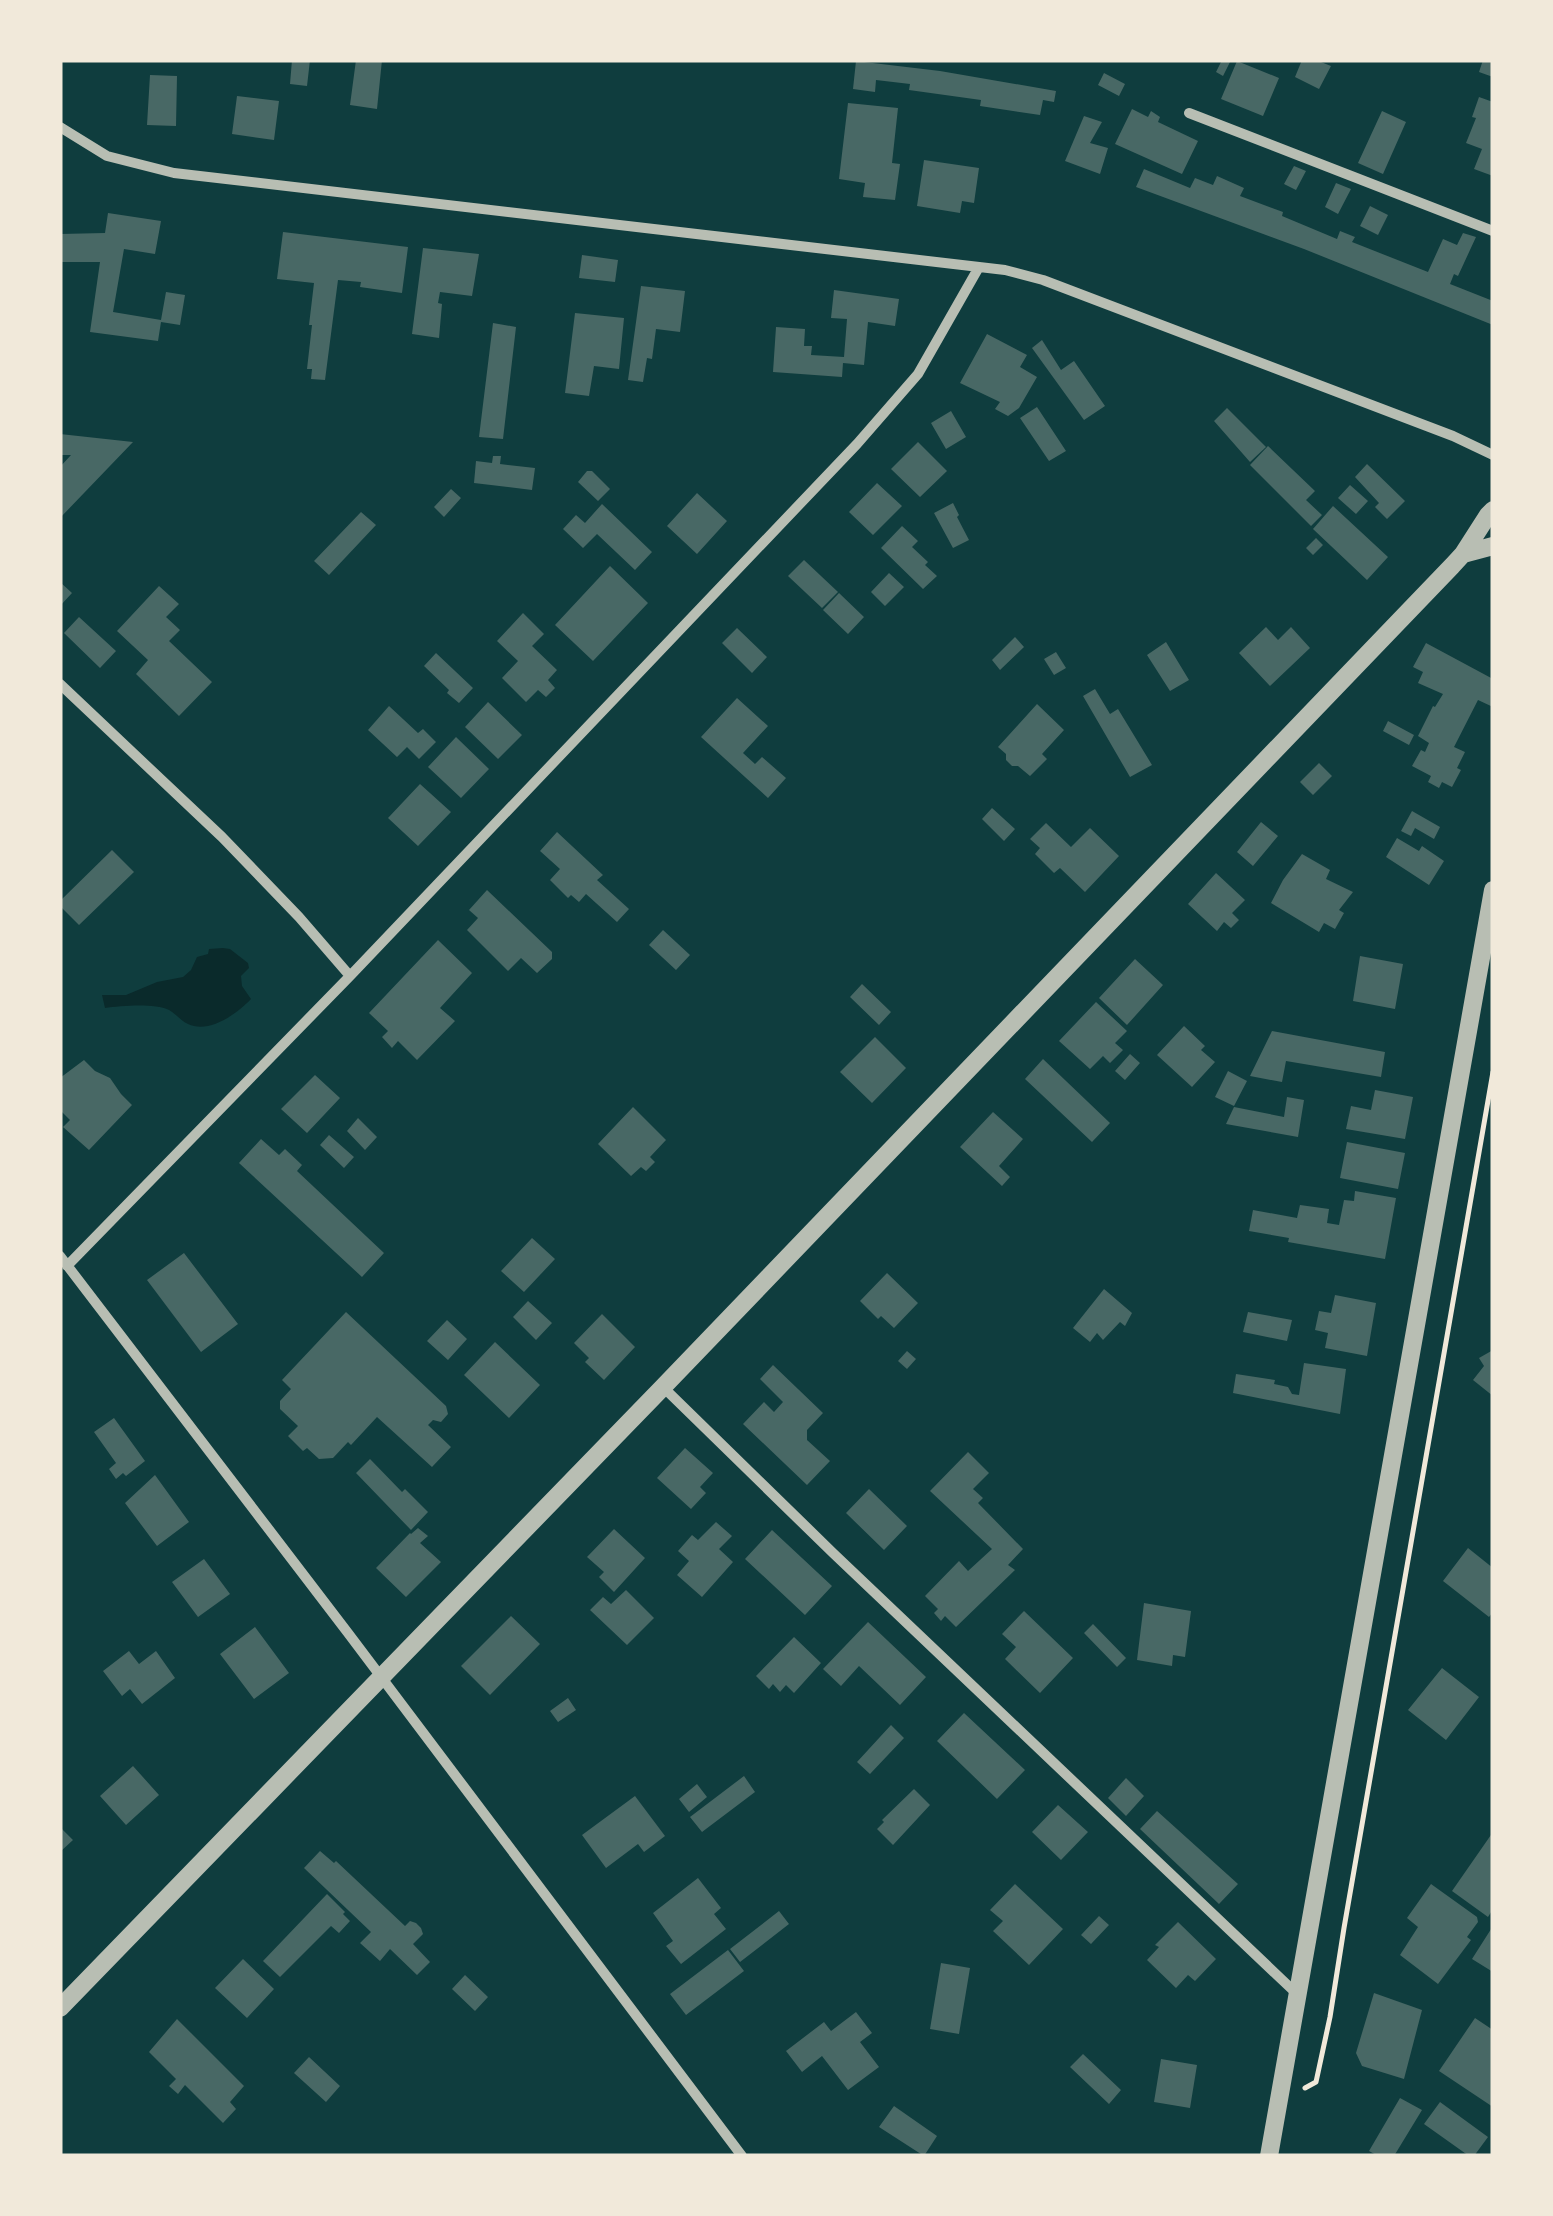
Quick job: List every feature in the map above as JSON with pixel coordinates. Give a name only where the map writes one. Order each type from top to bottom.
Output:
[{"type":"street","points":[[1190,113],[1493,231]]},
{"type":"street","points":[[60,127],[107,156],[174,173],[1005,270],[1043,280],[1453,436],[1493,455]]},
{"type":"street","points":[[742,2156],[64,1261],[350,976],[858,444],[918,374],[979,266]]},
{"type":"street","points":[[60,2008],[664,1388],[1463,554],[1493,510]]},
{"type":"street","points":[[1463,554],[1493,546]]},
{"type":"street","points":[[60,684],[222,836],[350,976]]},
{"type":"street","points":[[1269,2156],[1493,890]]},
{"type":"street","points":[[664,1388],[1298,1995]]},
{"type":"path","points":[[1303,2089],[1316,2082],[1330,2017],[1493,1072]]},
{"type":"water","points":[[223,948],[248,963],[249,968],[241,976],[242,986],[251,999],[222,1021],[196,1026],[163,1008],[105,1008],[102,995],[126,995],[157,982],[183,977],[197,957],[208,954],[209,949]]},
{"type":"building","points":[[292,60],[310,60],[307,86],[290,84]]},
{"type":"building","points":[[356,60],[382,60],[377,109],[350,105]]},
{"type":"building","points":[[1222,60],[1230,62],[1223,76],[1216,72]]},
{"type":"building","points":[[1302,60],[1331,66],[1319,89],[1295,77]]},
{"type":"building","points":[[1483,60],[1493,60],[1493,77],[1479,72]]},
{"type":"building","points":[[856,61],[1056,91],[1054,102],[1043,100],[1040,115],[980,106],[981,100],[909,90],[910,84],[876,80],[875,92],[853,89]]},
{"type":"building","points":[[1237,61],[1279,78],[1263,116],[1221,99]]},
{"type":"building","points":[[1104,73],[1125,84],[1119,96],[1098,85]]},
{"type":"building","points":[[150,75],[177,76],[176,126],[147,125]]},
{"type":"building","points":[[237,96],[279,101],[274,140],[232,134]]},
{"type":"building","points":[[1479,97],[1493,102],[1493,176],[1474,169],[1482,149],[1466,143]]},
{"type":"building","points":[[848,103],[898,108],[892,163],[900,164],[895,200],[863,197],[865,183],[839,179]]},
{"type":"building","points":[[1132,109],[1148,117],[1151,111],[1160,117],[1158,122],[1198,141],[1182,174],[1115,144]]},
{"type":"building","points":[[1382,111],[1406,122],[1383,174],[1358,163]]},
{"type":"building","points":[[1084,116],[1102,122],[1090,143],[1108,148],[1100,174],[1065,161]]},
{"type":"building","points":[[924,160],[979,168],[974,203],[962,201],[960,213],[917,206]]},
{"type":"building","points":[[1294,166],[1306,171],[1296,190],[1284,184]]},
{"type":"building","points":[[1144,169],[1190,188],[1195,178],[1213,185],[1217,176],[1244,188],[1240,196],[1283,212],[1282,216],[1337,239],[1340,231],[1355,237],[1352,242],[1428,272],[1443,239],[1457,245],[1463,233],[1476,237],[1458,276],[1454,274],[1450,284],[1493,301],[1493,325],[1136,187]]},
{"type":"building","points":[[1336,183],[1351,189],[1338,214],[1325,207]]},
{"type":"building","points":[[1370,206],[1388,215],[1378,235],[1360,226]]},
{"type":"building","points":[[108,213],[161,221],[155,254],[124,249],[113,312],[161,320],[166,292],[185,295],[180,325],[161,322],[158,341],[90,332],[100,262],[60,262],[60,234],[105,233]]},
{"type":"building","points":[[283,232],[408,247],[402,293],[338,280],[325,380],[311,379],[312,369],[307,369],[314,283],[277,279]]},
{"type":"building","points":[[423,248],[479,254],[472,296],[440,292],[439,338],[412,334]]},
{"type":"building","points":[[582,255],[618,260],[615,282],[579,278]]},
{"type":"building","points":[[641,286],[685,291],[680,332],[656,329],[652,359],[647,358],[643,382],[628,380]]},
{"type":"building","points":[[834,290],[899,299],[895,326],[868,322],[864,365],[843,363],[842,377],[773,372],[776,327],[805,329],[804,346],[812,346],[811,355],[844,357],[847,319],[831,318]]},
{"type":"building","points":[[575,313],[624,318],[619,369],[594,366],[589,396],[565,393]]},
{"type":"building","points":[[493,323],[516,327],[503,439],[479,437]]},
{"type":"building","points":[[987,334],[1027,355],[1020,367],[1037,377],[1019,408],[1008,416],[995,409],[1000,402],[960,383]]},
{"type":"building","points":[[1042,340],[1061,370],[1074,361],[1105,406],[1084,420],[1032,348]]},
{"type":"building","points":[[1037,407],[1066,451],[1049,461],[1020,418]]},
{"type":"building","points":[[1227,408],[1266,447],[1250,462],[1214,421]]},
{"type":"building","points":[[951,411],[966,437],[946,449],[931,423]]},
{"type":"building","points":[[60,434],[133,442],[60,518],[60,467],[71,455],[60,455]]},
{"type":"building","points":[[918,442],[947,471],[920,497],[891,469]]},
{"type":"building","points":[[1268,446],[1315,491],[1306,500],[1322,515],[1311,526],[1250,465]]},
{"type":"building","points":[[493,456],[501,456],[500,464],[535,468],[532,490],[474,483],[476,461],[492,463]]},
{"type":"building","points":[[1367,464],[1405,501],[1387,519],[1375,507],[1379,503],[1355,477]]},
{"type":"building","points":[[587,471],[592,471],[610,489],[598,501],[578,482]]},
{"type":"building","points":[[877,483],[902,506],[873,535],[849,512]]},
{"type":"building","points":[[1350,485],[1368,501],[1356,514],[1338,498]]},
{"type":"building","points":[[451,489],[461,498],[444,517],[434,507]]},
{"type":"building","points":[[697,493],[727,521],[697,554],[667,526]]},
{"type":"building","points":[[953,503],[969,540],[953,548],[934,513]]},
{"type":"building","points":[[602,504],[652,552],[635,570],[597,534],[583,548],[563,529],[576,515],[585,523]]},
{"type":"building","points":[[1333,506],[1388,557],[1367,580],[1313,529]]},
{"type":"building","points":[[361,512],[376,525],[329,575],[314,561]]},
{"type":"building","points":[[902,526],[918,541],[912,547],[937,576],[923,589],[881,548]]},
{"type":"building","points":[[1316,538],[1323,545],[1313,555],[1306,548]]},
{"type":"building","points":[[804,560],[838,592],[822,608],[788,576]]},
{"type":"building","points":[[610,566],[648,603],[593,661],[555,625]]},
{"type":"building","points":[[889,573],[904,587],[885,606],[871,592]]},
{"type":"building","points":[[60,582],[72,593],[60,606]]},
{"type":"building","points":[[159,586],[179,604],[166,617],[180,630],[169,641],[212,682],[179,716],[136,674],[148,660],[117,631]]},
{"type":"building","points":[[839,593],[864,617],[848,634],[823,610]]},
{"type":"building","points":[[523,613],[544,634],[532,646],[557,670],[548,680],[555,688],[546,697],[538,690],[526,702],[502,678],[518,661],[497,641]]},
{"type":"building","points":[[79,617],[116,651],[100,668],[64,633]]},
{"type":"building","points":[[1266,627],[1278,640],[1291,627],[1310,648],[1270,686],[1239,653]]},
{"type":"building","points":[[737,628],[767,657],[752,673],[722,643]]},
{"type":"building","points":[[1015,637],[1024,647],[1000,670],[992,660]]},
{"type":"building","points":[[1166,642],[1189,680],[1170,691],[1147,655]]},
{"type":"building","points":[[1426,643],[1493,679],[1493,707],[1478,700],[1454,747],[1465,752],[1452,787],[1442,782],[1439,788],[1428,782],[1431,776],[1412,766],[1429,743],[1418,736],[1443,694],[1418,683],[1423,672],[1413,667]]},
{"type":"building","points":[[1056,652],[1066,668],[1054,675],[1044,659]]},
{"type":"building","points":[[436,653],[473,688],[459,703],[424,666]]},
{"type":"building","points":[[1095,689],[1110,714],[1118,709],[1152,765],[1130,777],[1083,696]]},
{"type":"building","points":[[737,698],[768,726],[743,753],[755,764],[762,757],[786,778],[768,798],[701,737]]},
{"type":"building","points":[[488,702],[522,735],[498,759],[465,727]]},
{"type":"building","points":[[1037,704],[1064,730],[1042,754],[1047,759],[1030,776],[1012,766],[998,747]]},
{"type":"building","points":[[389,706],[418,733],[423,729],[436,742],[419,759],[407,747],[397,757],[368,730]]},
{"type":"building","points":[[1388,721],[1414,735],[1409,745],[1383,731]]},
{"type":"building","points":[[456,737],[489,769],[461,798],[428,767]]},
{"type":"building","points":[[1319,763],[1332,776],[1313,795],[1300,782]]},
{"type":"building","points":[[420,784],[451,812],[418,846],[388,818]]},
{"type":"building","points":[[992,808],[1015,829],[1004,841],[982,819]]},
{"type":"building","points":[[1412,811],[1440,827],[1434,839],[1415,828],[1411,836],[1401,831]]},
{"type":"building","points":[[1261,822],[1278,836],[1253,866],[1237,852]]},
{"type":"building","points":[[1046,823],[1071,847],[1090,828],[1119,856],[1085,892],[1060,868],[1054,873],[1035,854],[1040,848],[1030,839]]},
{"type":"building","points":[[557,832],[603,875],[597,880],[629,909],[617,922],[586,894],[579,902],[571,895],[568,898],[550,880],[560,869],[540,851]]},
{"type":"building","points":[[1397,838],[1419,851],[1422,846],[1444,861],[1429,885],[1386,857]]},
{"type":"building","points":[[112,850],[134,872],[79,925],[60,906],[60,901]]},
{"type":"building","points":[[1302,854],[1330,870],[1326,879],[1353,892],[1339,910],[1344,913],[1335,929],[1324,923],[1319,932],[1271,903]]},
{"type":"building","points":[[1216,873],[1245,900],[1232,913],[1239,920],[1231,928],[1224,922],[1217,931],[1188,904]]},
{"type":"building","points":[[487,890],[552,952],[552,959],[537,973],[521,958],[508,971],[467,930],[478,918],[469,910]]},
{"type":"building","points":[[663,930],[690,955],[676,970],[649,945]]},
{"type":"building","points":[[438,940],[472,973],[440,1008],[455,1021],[417,1060],[398,1041],[392,1048],[382,1037],[388,1031],[369,1013]]},
{"type":"building","points":[[1360,956],[1403,964],[1395,1009],[1353,1001]]},
{"type":"building","points":[[1135,959],[1163,985],[1127,1025],[1099,998]]},
{"type":"building","points":[[862,984],[891,1012],[879,1025],[850,997]]},
{"type":"building","points":[[1096,1002],[1127,1031],[1115,1043],[1123,1050],[1110,1063],[1103,1056],[1090,1069],[1059,1041]]},
{"type":"building","points":[[1184,1026],[1215,1062],[1192,1087],[1157,1055]]},
{"type":"building","points":[[1272,1031],[1385,1052],[1381,1077],[1286,1061],[1282,1082],[1250,1076]]},
{"type":"building","points":[[875,1037],[906,1068],[872,1103],[840,1072]]},
{"type":"building","points":[[1130,1054],[1140,1063],[1125,1080],[1115,1071]]},
{"type":"building","points":[[1043,1059],[1110,1123],[1092,1142],[1025,1079]]},
{"type":"building","points":[[84,1060],[110,1078],[132,1105],[89,1150],[63,1127],[70,1120],[60,1110],[60,1078]]},
{"type":"building","points":[[1228,1071],[1247,1081],[1234,1106],[1215,1097]]},
{"type":"building","points":[[315,1075],[340,1098],[307,1133],[281,1109]]},
{"type":"building","points":[[1375,1090],[1413,1097],[1405,1139],[1346,1129],[1351,1106],[1371,1110]]},
{"type":"building","points":[[1287,1097],[1304,1100],[1298,1137],[1226,1124],[1234,1107],[1284,1117]]},
{"type":"building","points":[[633,1107],[666,1140],[650,1157],[655,1162],[646,1171],[641,1167],[631,1176],[598,1144]]},
{"type":"building","points":[[993,1112],[1023,1139],[999,1166],[1010,1177],[1002,1186],[960,1147]]},
{"type":"building","points":[[358,1118],[377,1137],[365,1150],[347,1131]]},
{"type":"building","points":[[329,1135],[354,1157],[344,1168],[320,1145]]},
{"type":"building","points":[[261,1139],[279,1155],[285,1149],[302,1165],[297,1171],[384,1253],[362,1277],[239,1163]]},
{"type":"building","points":[[1347,1142],[1405,1153],[1398,1189],[1340,1178]]},
{"type":"building","points":[[1355,1191],[1396,1198],[1385,1259],[1249,1231],[1253,1210],[1297,1218],[1300,1205],[1329,1209],[1327,1223],[1339,1225],[1344,1200],[1354,1201]]},
{"type":"building","points":[[532,1238],[555,1259],[524,1292],[501,1271]]},
{"type":"building","points":[[184,1253],[238,1324],[201,1352],[147,1280]]},
{"type":"building","points":[[887,1273],[918,1303],[894,1328],[860,1301]]},
{"type":"building","points":[[1104,1289],[1132,1313],[1125,1326],[1120,1322],[1103,1340],[1097,1333],[1090,1342],[1073,1328]]},
{"type":"building","points":[[1335,1295],[1376,1303],[1367,1356],[1325,1348],[1328,1333],[1315,1330],[1319,1311],[1331,1313]]},
{"type":"building","points":[[528,1301],[552,1323],[536,1340],[513,1317]]},
{"type":"building","points":[[346,1312],[446,1406],[448,1414],[441,1422],[433,1420],[428,1425],[451,1447],[432,1467],[377,1417],[333,1458],[319,1459],[307,1448],[303,1451],[288,1436],[298,1426],[280,1409],[280,1401],[291,1389],[282,1380]]},
{"type":"building","points":[[1248,1312],[1292,1320],[1287,1341],[1243,1332]]},
{"type":"building","points":[[602,1314],[635,1347],[604,1380],[585,1362],[589,1358],[574,1343]]},
{"type":"building","points":[[447,1320],[467,1339],[448,1360],[427,1341]]},
{"type":"building","points":[[495,1342],[540,1385],[509,1418],[464,1375]]},
{"type":"building","points":[[1493,1350],[1493,1396],[1473,1380],[1484,1366],[1479,1358]]},
{"type":"building","points":[[907,1351],[916,1359],[907,1369],[898,1361]]},
{"type":"building","points":[[1304,1363],[1346,1369],[1340,1414],[1233,1393],[1236,1374],[1275,1380],[1274,1384],[1299,1395]]},
{"type":"building","points":[[773,1365],[823,1413],[807,1430],[807,1440],[830,1461],[807,1485],[743,1424],[764,1402],[774,1412],[783,1402],[760,1379]]},
{"type":"building","points":[[114,1418],[145,1461],[116,1479],[109,1469],[116,1463],[94,1432]]},
{"type":"building","points":[[685,1448],[713,1473],[700,1487],[706,1493],[691,1509],[657,1478]]},
{"type":"building","points":[[968,1452],[989,1473],[973,1489],[983,1498],[978,1503],[1023,1549],[1008,1565],[1015,1570],[956,1627],[945,1616],[941,1621],[934,1613],[938,1609],[925,1596],[959,1561],[968,1571],[992,1549],[930,1491]]},
{"type":"building","points":[[370,1459],[428,1512],[411,1530],[356,1473]]},
{"type":"building","points":[[155,1475],[189,1522],[157,1546],[125,1503]]},
{"type":"building","points":[[869,1489],[907,1526],[884,1550],[846,1513]]},
{"type":"building","points":[[716,1522],[732,1536],[719,1549],[733,1562],[702,1597],[677,1575],[689,1561],[678,1551],[692,1535],[698,1540]]},
{"type":"building","points":[[418,1528],[428,1536],[420,1543],[441,1562],[406,1597],[376,1568]]},
{"type":"building","points":[[614,1529],[645,1558],[614,1592],[599,1577],[604,1572],[587,1557]]},
{"type":"building","points":[[772,1530],[832,1586],[805,1615],[745,1559]]},
{"type":"building","points":[[1468,1548],[1493,1568],[1493,1612],[1489,1617],[1443,1581]]},
{"type":"building","points":[[204,1559],[230,1594],[198,1617],[172,1582]]},
{"type":"building","points":[[626,1590],[654,1618],[627,1645],[590,1610],[603,1597],[611,1604]]},
{"type":"building","points":[[1144,1603],[1191,1611],[1185,1657],[1173,1655],[1172,1666],[1137,1660]]},
{"type":"building","points":[[1024,1611],[1073,1658],[1040,1693],[1005,1659],[1016,1647],[1002,1634]]},
{"type":"building","points":[[511,1616],[540,1644],[490,1695],[461,1666]]},
{"type":"building","points":[[868,1622],[926,1677],[900,1705],[859,1666],[841,1686],[823,1669]]},
{"type":"building","points":[[1093,1624],[1126,1658],[1117,1667],[1084,1633]]},
{"type":"building","points":[[255,1627],[289,1673],[254,1699],[220,1654]]},
{"type":"building","points":[[794,1637],[821,1663],[794,1693],[786,1685],[780,1692],[773,1684],[769,1689],[756,1676]]},
{"type":"building","points":[[129,1651],[139,1664],[156,1651],[175,1678],[142,1704],[130,1689],[122,1696],[103,1671]]},
{"type":"building","points":[[1442,1668],[1479,1697],[1446,1740],[1408,1710]]},
{"type":"building","points":[[568,1698],[576,1710],[558,1722],[550,1711]]},
{"type":"building","points":[[964,1713],[1025,1770],[997,1799],[937,1741]]},
{"type":"building","points":[[891,1725],[904,1738],[870,1774],[857,1762]]},
{"type":"building","points":[[133,1766],[159,1795],[126,1825],[100,1796]]},
{"type":"building","points":[[744,1776],[755,1792],[702,1832],[690,1817]]},
{"type":"building","points":[[1126,1778],[1144,1796],[1126,1816],[1108,1798]]},
{"type":"building","points":[[697,1784],[707,1797],[689,1812],[679,1799]]},
{"type":"building","points":[[914,1789],[930,1805],[893,1845],[877,1829]]},
{"type":"building","points":[[635,1796],[665,1836],[644,1852],[638,1844],[606,1868],[582,1835]]},
{"type":"building","points":[[1058,1805],[1088,1832],[1061,1860],[1032,1832]]},
{"type":"building","points":[[1157,1811],[1238,1884],[1219,1904],[1140,1829]]},
{"type":"building","points":[[60,1827],[73,1840],[60,1852]]},
{"type":"building","points":[[1493,1832],[1493,1909],[1488,1917],[1452,1891]]},
{"type":"building","points":[[320,1851],[336,1861],[405,1926],[410,1921],[421,1928],[423,1934],[413,1944],[430,1962],[417,1975],[390,1949],[380,1961],[360,1943],[371,1932],[304,1868]]},
{"type":"building","points":[[698,1878],[721,1908],[714,1914],[726,1929],[681,1964],[666,1946],[673,1941],[653,1913]]},
{"type":"building","points":[[1015,1884],[1063,1929],[1029,1965],[993,1931],[1003,1921],[990,1910]]},
{"type":"building","points":[[1431,1884],[1477,1917],[1478,1922],[1467,1937],[1471,1940],[1438,1984],[1400,1955],[1418,1927],[1407,1918]]},
{"type":"building","points":[[327,1894],[350,1921],[339,1933],[331,1926],[280,1977],[263,1961]]},
{"type":"building","points":[[779,1911],[789,1924],[740,1962],[730,1949]]},
{"type":"building","points":[[1099,1916],[1109,1925],[1091,1944],[1081,1935]]},
{"type":"building","points":[[1178,1922],[1216,1959],[1195,1981],[1188,1975],[1176,1988],[1147,1960],[1159,1947],[1155,1945]]},
{"type":"building","points":[[1493,1926],[1493,1972],[1472,1959]]},
{"type":"building","points":[[728,1950],[744,1971],[686,2015],[670,1994]]},
{"type":"building","points":[[243,1959],[274,1989],[247,2018],[215,1988]]},
{"type":"building","points":[[941,1963],[970,1968],[959,2034],[930,2029]]},
{"type":"building","points":[[465,1975],[488,1997],[475,2011],[452,1989]]},
{"type":"building","points":[[1374,1993],[1422,2010],[1404,2079],[1362,2066],[1356,2053]]},
{"type":"building","points":[[856,2012],[872,2033],[860,2042],[879,2067],[848,2090],[822,2056],[802,2072],[786,2051],[824,2022],[831,2031]]},
{"type":"building","points":[[1475,2018],[1493,2030],[1493,2107],[1439,2071]]},
{"type":"building","points":[[177,2019],[244,2086],[230,2102],[236,2109],[223,2123],[185,2085],[178,2094],[169,2086],[176,2079],[149,2052]]},
{"type":"building","points":[[1083,2054],[1121,2090],[1109,2104],[1070,2067]]},
{"type":"building","points":[[309,2057],[340,2086],[326,2102],[294,2073]]},
{"type":"building","points":[[1161,2059],[1197,2065],[1190,2108],[1154,2102]]},
{"type":"building","points":[[1400,2098],[1422,2110],[1394,2156],[1378,2156],[1369,2151]]},
{"type":"building","points":[[1440,2102],[1488,2137],[1474,2156],[1424,2124]]},
{"type":"building","points":[[894,2106],[937,2136],[924,2156],[879,2127]]}]
